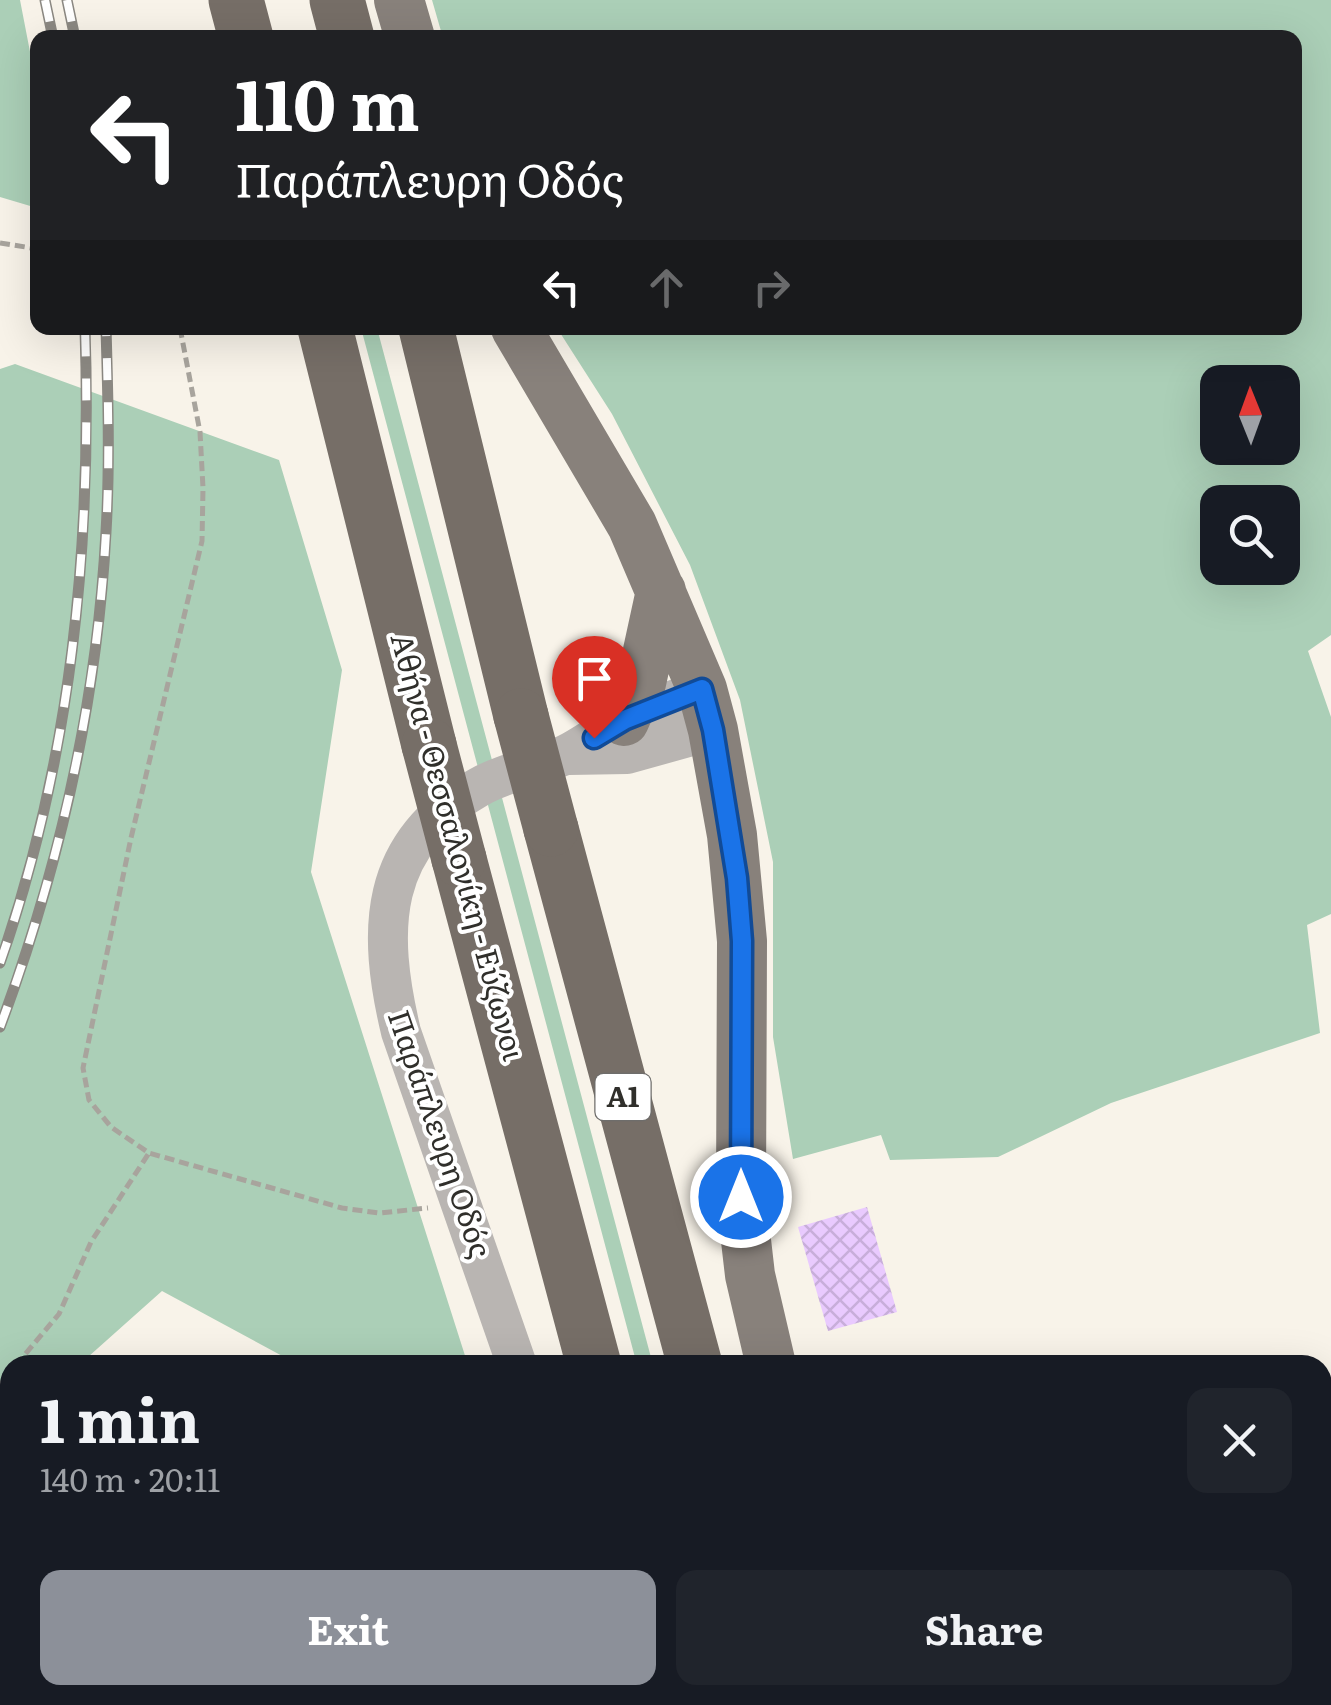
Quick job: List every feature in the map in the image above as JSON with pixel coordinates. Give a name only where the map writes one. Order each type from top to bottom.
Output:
[{"type":"highway","points":[[236,0],[244,30]]},
{"type":"highway","points":[[337,0],[345,30]]},
{"type":"highway","name":"Αθήνα - Θεσσαλονίκη - Εύζωνοι","points":[[326,335],[428,745],[591,1355]]},
{"type":"highway","name":"Α1","points":[[428,335],[551,829],[692,1355]]},
{"type":"main road","points":[[399,0],[408,30]]},
{"type":"main road","points":[[520,335],[632,524],[708,710],[732,835],[742,941],[744,1236],[768,1355]]},
{"type":"main road","points":[[624,720],[642,683],[662,590]]},
{"type":"street","name":"Παράπλευρη Οδός","points":[[514,1355],[401,1032],[389,982],[386,944],[392,895],[416,843],[435,816],[481,786],[566,754],[624,720],[708,710]]},
{"type":"street","name":"Παράπλευρη Οδός","points":[[566,754],[627,754],[708,710]]},
{"type":"path","points":[[0,243],[30,248]]},
{"type":"path","points":[[181,335],[200,432],[202,541],[131,838],[84,1068],[89,1100],[111,1127],[149,1153],[342,1208],[379,1213],[461,1202]]},
{"type":"path","points":[[24,1355],[58,1314],[91,1242],[149,1153]]},
{"type":"green space","points":[[0,0],[20,0],[30,52],[30,206],[0,197]]},
{"type":"green space","points":[[432,0],[1331,0],[1331,635],[1308,651],[1331,717],[1331,914],[1307,925],[1320,1033],[1111,1103],[998,1157],[890,1160],[881,1135],[793,1159],[773,1037],[773,862],[740,700],[690,565],[612,414],[561,335],[1302,335],[1302,30],[441,30]]},
{"type":"green space","points":[[363,335],[379,335],[650,1355],[634,1355]]},
{"type":"green space","points":[[15,364],[279,460],[342,670],[311,872],[465,1355],[280,1355],[162,1291],[90,1355],[0,1355],[0,369]]},
{"type":"building","points":[[867,1207],[897,1312],[828,1331],[798,1227]]},
{"type":"railway","points":[[45,0],[51,30]]},
{"type":"railway","points":[[67,0],[73,30]]},
{"type":"railway","points":[[0,963],[45,807],[72,650],[85,490],[85,335]]},
{"type":"railway","points":[[0,1027],[57,846],[94,658],[107,506],[106,335]]},
{"type":"route","points":[[594,738],[624,720],[702,689],[732,835],[742,941],[741,1197]]}]
